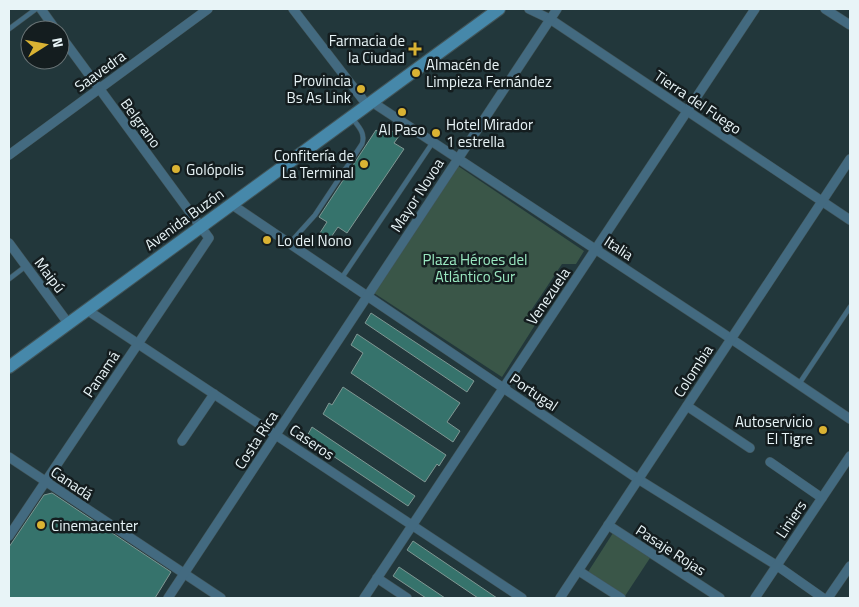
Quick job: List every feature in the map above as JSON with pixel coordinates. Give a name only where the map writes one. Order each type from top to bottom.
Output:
[{"type":"main road","name":"Avenida Buzón","points":[[9,367],[497,9]]},
{"type":"street","points":[[41,9],[49,20]]},
{"type":"street","name":"Saavedra","points":[[9,155],[208,9]]},
{"type":"street","name":"Italia","points":[[293,9],[369,103],[433,142],[596,248],[850,419]]},
{"type":"street","name":"Tierra del Fuego","points":[[529,9],[550,19],[850,220]]},
{"type":"street","name":"Mayor Novoa","points":[[367,296],[557,9]]},
{"type":"street","name":"Venezuela","points":[[364,598],[755,9]]},
{"type":"street","points":[[825,9],[850,26]]},
{"type":"street","name":"Belgrano","points":[[70,49],[201,227]]},
{"type":"street","name":"Colombia","points":[[560,598],[850,159]]},
{"type":"street","name":"Portugal","points":[[231,204],[638,479],[823,598]]},
{"type":"street","name":"Panamá","points":[[9,536],[209,238],[201,227]]},
{"type":"street","name":"Maipú","points":[[9,243],[68,323]]},
{"type":"street","name":"Costa Rica","points":[[168,598],[367,296]]},
{"type":"street","name":"Caseros","points":[[87,310],[522,598]]},
{"type":"street","points":[[182,441],[214,394]]},
{"type":"street","points":[[687,406],[750,448]]},
{"type":"street","name":"Liniers","points":[[755,598],[850,456]]},
{"type":"street","name":"Canadá","points":[[9,457],[221,598]]},
{"type":"street","points":[[770,462],[822,498]]},
{"type":"street","name":"Pasaje Rojas","points":[[608,525],[720,598]]},
{"type":"street","points":[[828,598],[850,566]]},
{"type":"street","points":[[578,571],[621,598]]},
{"type":"street","points":[[377,578],[407,598]]},
{"type":"lane","points":[[9,29],[36,9]]},
{"type":"lane","points":[[289,244],[315,215],[362,144],[363,134],[351,117]]},
{"type":"lane","points":[[341,279],[433,142]]},
{"type":"lane","points":[[9,279],[26,266]]},
{"type":"lane","points":[[798,385],[850,307]]},
{"type":"green space","name":"Plaza Héroes del Atlántico Sur","points":[[458,166],[584,251],[576,264],[562,264],[530,312],[535,325],[502,377],[374,293]]},
{"type":"green space","points":[[613,533],[650,558],[625,596],[588,572]]},
{"type":"building","points":[[388,128],[399,136],[394,143],[404,149],[347,233],[338,227],[327,243],[318,236],[327,222],[319,217],[376,130],[383,135]]},
{"type":"building","points":[[371,313],[474,381],[467,392],[365,323]]},
{"type":"building","points":[[357,334],[460,403],[447,422],[460,431],[453,442],[351,373],[363,353],[351,345]]},
{"type":"building","points":[[343,387],[446,455],[439,466],[437,464],[425,482],[323,414],[329,403],[332,405]]},
{"type":"building","points":[[312,427],[415,496],[408,506],[306,438]]},
{"type":"building","points":[[52,493],[171,572],[155,598],[9,598],[9,547],[44,495]]},
{"type":"building","points":[[413,541],[497,598],[478,598],[407,550]]},
{"type":"building","points":[[399,567],[445,598],[426,598],[393,576]]},
{"type":"place","name":"Farmacia de la Ciudad","points":[[415,49]]},
{"type":"place","name":"Almacén de Limpieza Fernández","points":[[416,73]]},
{"type":"place","name":"Provincia Bs As Link","points":[[361,89]]},
{"type":"place","name":"Al Paso","points":[[402,112]]},
{"type":"place","name":"Hotel Mirador 1 estrella","points":[[436,133]]},
{"type":"place","name":"Confitería de La Terminal","points":[[364,164]]},
{"type":"place","name":"Golópolis","points":[[176,169]]},
{"type":"place","name":"Lo del Nono","points":[[267,240]]},
{"type":"place","name":"Autoservicio El Tigre","points":[[823,430]]},
{"type":"place","name":"Cinemacenter","points":[[41,525]]}]
